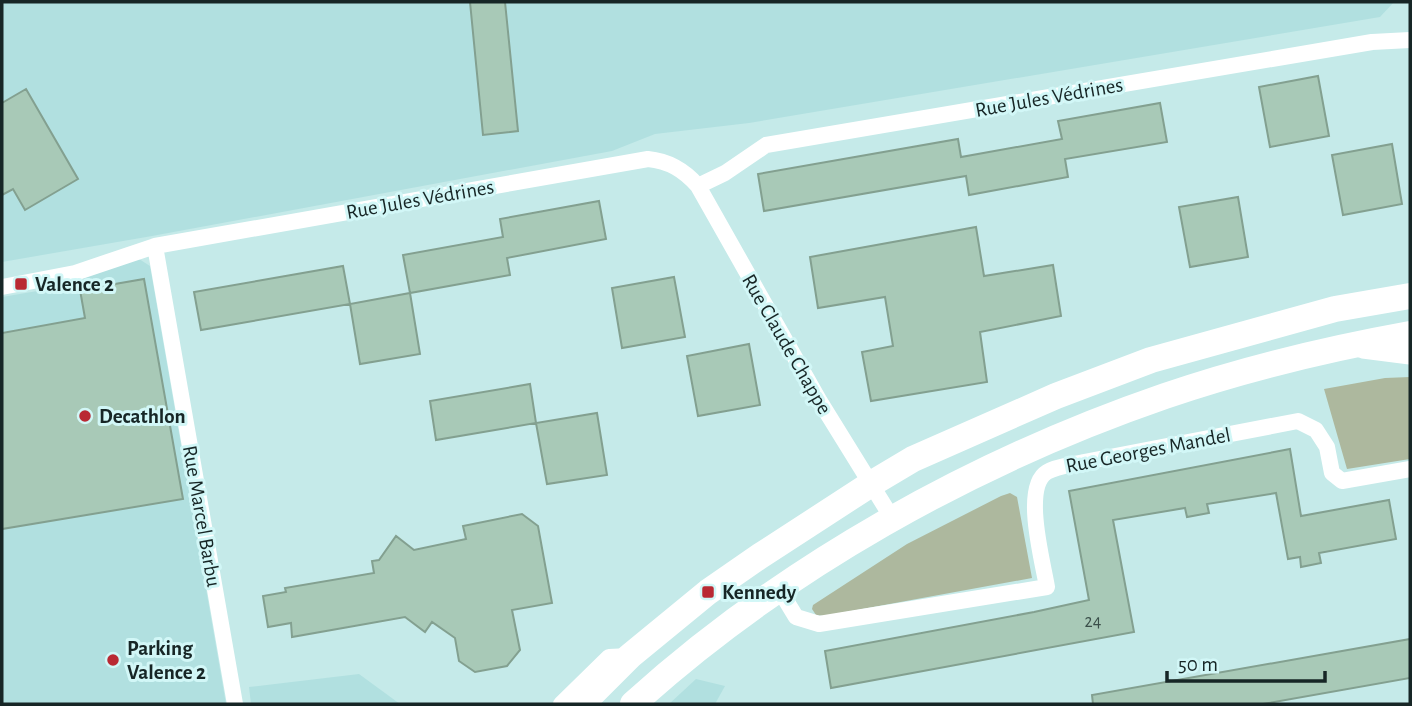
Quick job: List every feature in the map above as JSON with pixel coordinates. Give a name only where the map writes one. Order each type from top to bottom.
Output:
[{"type":"main road","points":[[582,704],[630,656],[708,592],[913,459],[1056,396],[1151,360],[1335,309],[1410,296]]},
{"type":"main road","points":[[633,704],[714,637],[779,589],[892,519],[1021,455],[1074,431],[1166,396],[1343,346],[1410,334]]},
{"type":"street","name":"Rue Jules Védrines","points":[[698,186],[725,173],[766,145],[1372,42],[1410,40]]},
{"type":"street","name":"Rue Jules Védrines","points":[[2,288],[75,273],[155,246],[648,159],[671,164],[683,171]]},
{"type":"street","name":"Rue Claude Chappe","points":[[683,171],[698,186],[819,400],[892,519]]},
{"type":"street","name":"Rue Marcel Barbu","points":[[155,246],[235,704]]},
{"type":"street","points":[[1343,346],[1410,354]]},
{"type":"street","name":"Rue Georges Mandel","points":[[779,589],[796,617],[819,624],[1047,587],[1034,510],[1037,480],[1046,472],[1084,462],[1298,421],[1316,430],[1327,447],[1332,473],[1342,481],[1410,469]]},
{"type":"street","points":[[1074,431],[1084,462]]},
{"type":"street","points":[[1021,455],[1037,480]]},
{"type":"street","points":[[561,704],[609,657],[630,656]]},
{"type":"shaded area","points":[[2,2],[470,2],[484,135],[518,131],[505,2],[1394,2],[1380,17],[749,123],[655,134],[612,151],[2,262],[2,195],[13,189],[25,209],[73,170],[26,89],[2,103]]},
{"type":"shaded area","name":"Valence 2","points":[[139,259],[150,266],[226,704],[2,704],[2,297],[49,289]]},
{"type":"shaded area","points":[[359,674],[400,704],[251,704],[249,687]]},
{"type":"shaded area","points":[[696,679],[725,686],[715,704],[669,704]]},
{"type":"green space","points":[[1410,377],[1410,459],[1347,469],[1324,389],[1385,378]]},
{"type":"green space","points":[[1010,493],[1017,497],[1032,578],[824,616],[816,615],[812,609],[813,605],[907,544]]},
{"type":"building","points":[[470,2],[505,2],[518,131],[483,135]]},
{"type":"building","points":[[1318,76],[1329,136],[1270,147],[1259,87]]},
{"type":"building","points":[[26,89],[78,179],[25,210],[13,189],[2,195],[2,103]]},
{"type":"building","points":[[1160,103],[1167,142],[1065,159],[1068,177],[969,195],[966,176],[764,211],[758,174],[958,139],[961,157],[1062,139],[1058,121]]},
{"type":"building","points":[[1392,144],[1402,204],[1343,215],[1332,155]]},
{"type":"building","points":[[1238,197],[1248,257],[1190,267],[1179,207]]},
{"type":"building","points":[[599,201],[606,239],[507,258],[510,275],[410,293],[403,255],[503,237],[500,219]]},
{"type":"building","points":[[976,227],[984,276],[1053,265],[1061,316],[980,332],[987,382],[871,401],[862,352],[893,346],[885,297],[818,308],[810,257]]},
{"type":"building","points":[[343,266],[350,304],[201,330],[194,292]]},
{"type":"building","points":[[674,277],[685,337],[622,348],[612,288]]},
{"type":"building","name":"Decathlon","points":[[144,279],[183,499],[2,529],[2,333],[85,318],[80,290]]},
{"type":"building","points":[[410,293],[420,354],[360,364],[350,304]]},
{"type":"building","points":[[749,344],[760,405],[698,416],[687,356]]},
{"type":"building","points":[[530,384],[536,423],[436,440],[430,401]]},
{"type":"building","points":[[597,413],[607,475],[547,484],[536,423]]},
{"type":"building","points":[[1290,449],[1301,516],[1389,500],[1396,539],[1319,553],[1321,563],[1301,567],[1300,557],[1288,559],[1276,493],[1207,504],[1209,513],[1187,517],[1185,508],[1113,520],[1134,632],[831,688],[825,651],[1089,600],[1069,491]]},
{"type":"building","points":[[522,514],[538,526],[552,603],[512,610],[520,650],[507,666],[475,672],[459,661],[455,638],[432,622],[425,632],[405,617],[292,637],[291,623],[268,627],[263,596],[286,592],[285,588],[374,573],[372,561],[379,560],[396,536],[414,550],[466,539],[463,526]]},
{"type":"building","points":[[1410,639],[1410,678],[1263,704],[1093,704],[1092,695]]},
{"type":"place","name":"Valence 2","points":[[21,284]]},
{"type":"place","name":"Decathlon","points":[[85,416]]},
{"type":"place","name":"Kennedy","points":[[708,592]]},
{"type":"place","name":"Parking Valence 2","points":[[113,660]]}]
